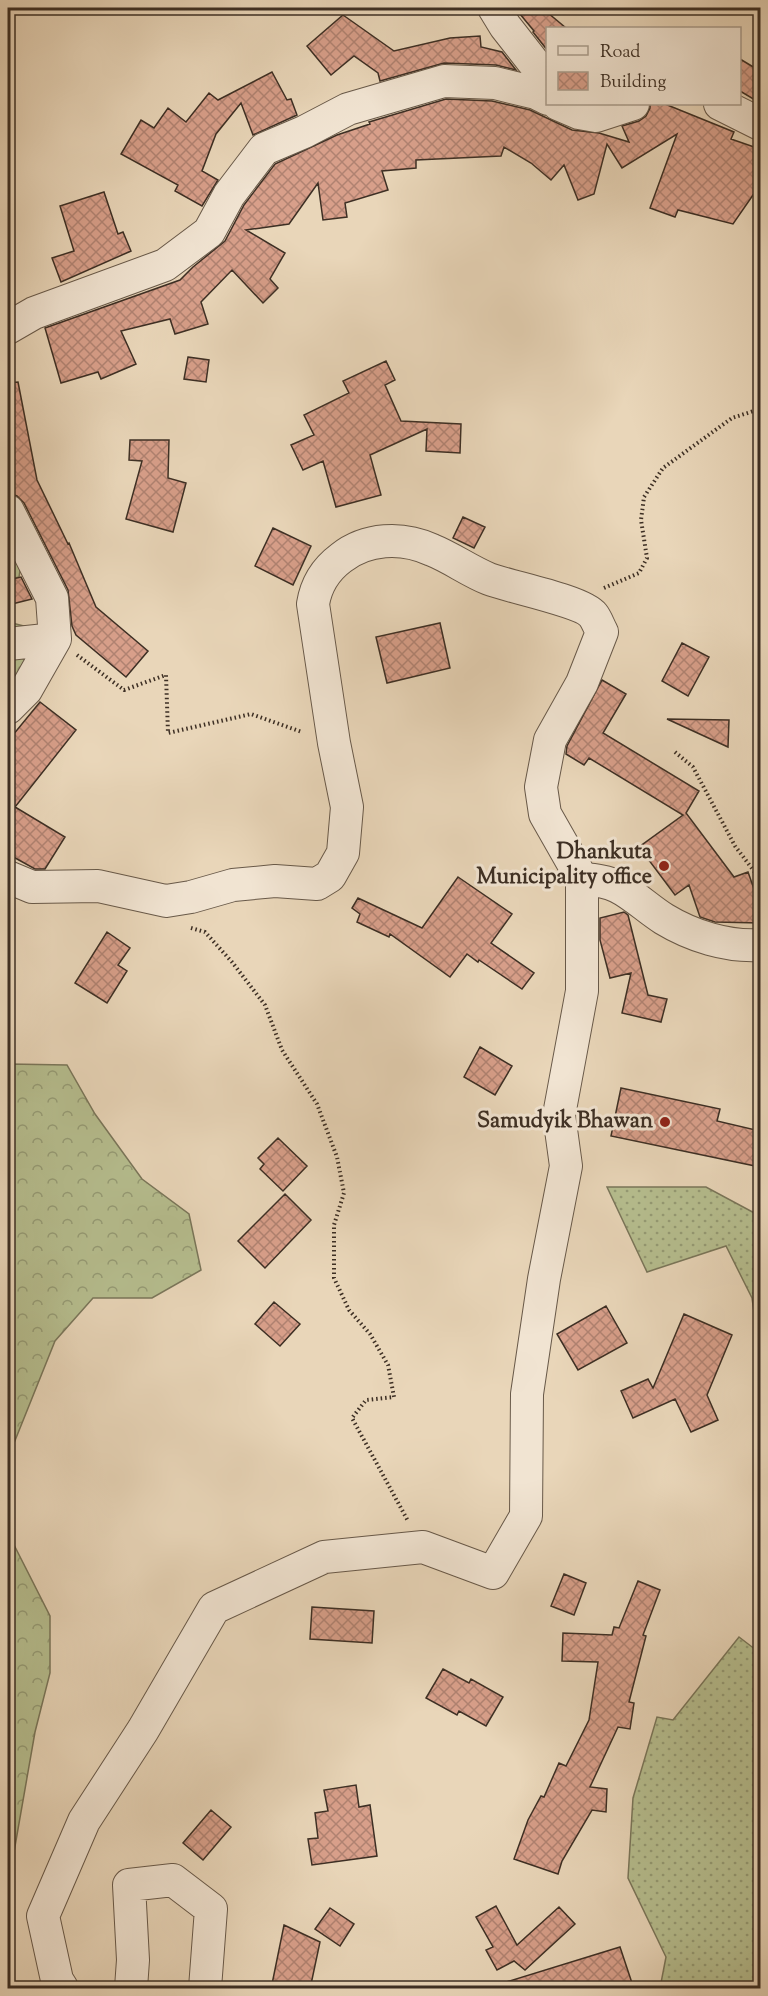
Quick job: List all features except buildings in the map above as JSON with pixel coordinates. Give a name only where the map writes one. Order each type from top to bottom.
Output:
[{"type":"street","points":[[494,8],[505,26],[546,78]]},
{"type":"street","points":[[8,328],[44,309],[165,266],[209,232],[229,195],[264,149],[304,132],[348,109],[444,81],[495,83],[536,93],[546,98]]},
{"type":"street","points":[[569,107],[596,116],[630,105]]},
{"type":"street","points":[[722,105],[760,124]]},
{"type":"street","points":[[8,511],[52,598],[55,639],[26,690],[8,708]]},
{"type":"street","points":[[8,877],[32,887],[98,886],[166,901],[191,897],[233,885],[275,881],[317,884],[330,876],[343,854],[347,807],[334,743],[313,604],[315,589],[324,574],[350,551],[371,542],[404,541],[432,549],[472,573],[572,604],[593,614],[602,632],[582,683],[550,740],[541,787],[545,814],[582,879],[582,991],[566,1067],[559,1115],[567,1166],[544,1279],[527,1394],[526,1516],[493,1573],[423,1547],[324,1557],[214,1608],[143,1730],[84,1821],[42,1916],[57,1980],[62,1989]]},
{"type":"street","points":[[8,644],[55,639]]},
{"type":"street","points":[[582,879],[602,881],[618,886],[663,918],[690,933],[718,941],[748,946],[760,945]]},
{"type":"street","points":[[131,1989],[134,1960],[129,1886],[173,1880],[211,1909],[205,1989]]},
{"type":"path","points":[[596,588],[608,588],[639,573],[647,558],[641,520],[644,497],[663,468],[732,418],[760,409]]},
{"type":"path","points":[[55,639],[124,690],[166,675],[168,733],[251,714],[334,743]]},
{"type":"path","points":[[675,752],[693,767],[735,846],[760,879]]},
{"type":"path","points":[[166,901],[168,923],[205,932],[232,962],[265,1005],[282,1050],[317,1104],[337,1157],[344,1193],[334,1225],[334,1278],[349,1310],[370,1334],[388,1365],[394,1397],[366,1400],[352,1418],[389,1490],[423,1547]]},
{"type":"green space","points":[[8,536],[21,564],[19,577],[8,580]]},
{"type":"green space","points":[[8,622],[36,629],[32,652],[8,704]]},
{"type":"green space","points":[[9,1064],[67,1065],[95,1114],[142,1179],[189,1214],[201,1270],[152,1298],[93,1298],[55,1341],[8,1458]]},
{"type":"green space","points":[[607,1187],[706,1187],[760,1216],[760,1355],[752,1298],[726,1246],[647,1272]]},
{"type":"green space","points":[[8,1533],[50,1616],[50,1673],[35,1732],[14,1852],[8,1850]]},
{"type":"green space","points":[[739,1637],[760,1653],[760,1988],[660,1988],[666,1957],[628,1878],[633,1798],[657,1717],[673,1720]]},
{"type":"place","name":"Dhankuta Municipality office","points":[[664,866]]},
{"type":"place","name":"Samudyik Bhawan","points":[[665,1122]]}]
